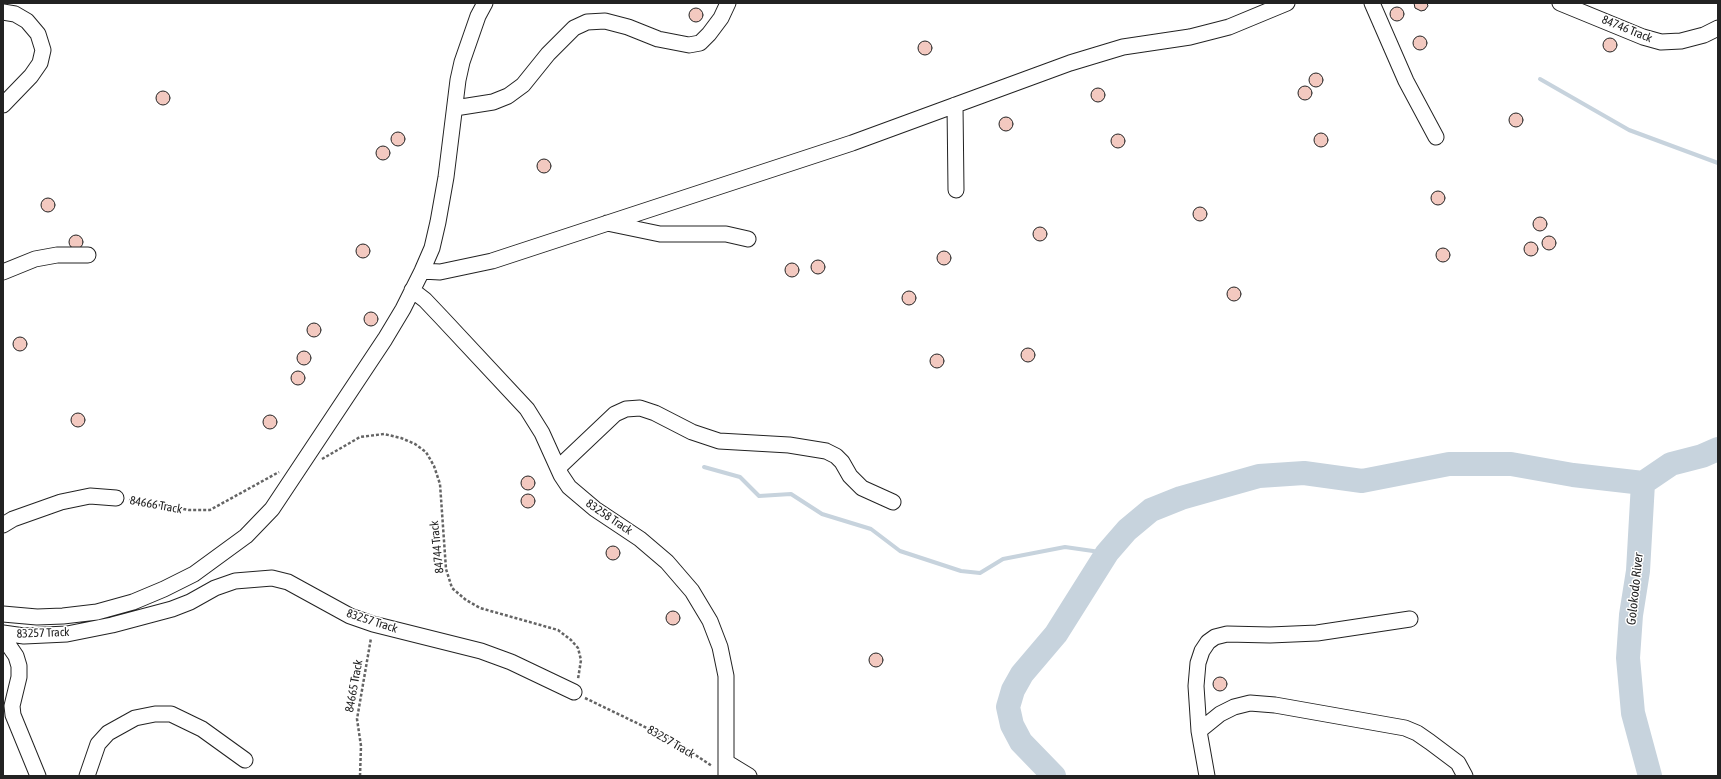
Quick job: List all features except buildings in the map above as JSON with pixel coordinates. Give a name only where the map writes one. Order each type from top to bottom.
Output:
[{"type":"street","points":[[3,614],[44,617],[97,612],[133,602],[164,590],[194,574],[246,536],[272,509],[385,339],[422,271],[432,248],[446,177],[462,62],[478,16],[485,3]]},
{"type":"street","points":[[455,108],[493,102],[508,96],[523,85],[548,54],[574,28],[587,22],[605,21],[628,27],[658,39],[689,45],[700,42],[709,34],[721,18],[728,3]]},
{"type":"street","points":[[422,271],[440,272],[472,266],[852,143],[1101,53],[1123,47],[1190,37],[1229,27],[1287,3]]},
{"type":"street","points":[[1372,3],[1406,81],[1436,137]]},
{"type":"street","name":"84746 Track","points":[[1560,3],[1643,37],[1661,42],[1681,41],[1704,36],[1718,28]]},
{"type":"street","points":[[3,12],[15,14],[27,21],[38,34],[43,50],[40,63],[31,76],[3,105]]},
{"type":"street","points":[[955,105],[956,190]]},
{"type":"street","points":[[607,223],[660,234],[726,234],[748,239]]},
{"type":"street","points":[[3,272],[35,259],[57,255],[88,255]]},
{"type":"street","name":"83258 Track","points":[[412,290],[439,314],[527,409],[548,444],[558,468],[569,487],[595,509],[640,539],[667,562],[692,591],[710,621],[720,647],[726,676],[726,771]]},
{"type":"street","points":[[558,468],[616,414],[626,409],[640,408],[655,413],[692,432],[719,441],[789,446],[826,451],[836,456],[842,462],[850,476],[862,488],[893,502]]},
{"type":"street","name":"84666 Track","points":[[3,525],[13,519],[61,502],[90,496],[116,498]]},
{"type":"street","name":"83257 Track","points":[[3,633],[24,636],[67,634],[112,625],[172,609],[190,602],[215,588],[235,581],[272,578],[288,582],[350,616],[373,624],[481,651],[511,662],[574,692]]},
{"type":"street","points":[[1207,776],[1199,731],[1196,686],[1198,663],[1202,651],[1208,642],[1215,637],[1227,634],[1270,635],[1317,633],[1410,619]]},
{"type":"street","points":[[3,637],[16,656],[19,666],[19,677],[12,706],[13,715],[38,776]]},
{"type":"street","points":[[1199,731],[1220,714],[1234,707],[1250,703],[1275,704],[1405,728],[1417,733],[1458,763],[1465,776]]},
{"type":"street","points":[[87,776],[98,744],[108,734],[135,718],[155,714],[171,714],[202,729],[245,760]]},
{"type":"street","points":[[726,771],[749,776]]},
{"type":"path","name":"84744 Track","points":[[303,463],[321,460],[360,437],[384,434],[401,438],[415,444],[426,452],[434,466],[440,484],[446,569],[452,588],[466,600],[480,608],[558,630],[571,640],[578,648],[581,660],[580,673],[574,692]]},
{"type":"path","name":"84666 Track","points":[[116,498],[189,510],[210,510],[234,498],[270,476],[303,463]]},
{"type":"path","name":"84665 Track","points":[[360,776],[361,746],[357,719],[373,624]]},
{"type":"path","name":"83257 Track","points":[[574,692],[676,742],[726,771]]},
{"type":"waterway","points":[[1540,79],[1629,130],[1718,163]]},
{"type":"waterway","name":"Golokodo River","points":[[1650,776],[1633,713],[1628,658],[1631,615],[1638,571],[1643,483],[1671,464],[1702,456],[1718,449]]},
{"type":"waterway","points":[[1054,776],[1021,742],[1012,725],[1008,707],[1013,690],[1022,674],[1056,634],[1107,553],[1127,530],[1151,510],[1181,498],[1259,476],[1304,473],[1362,481],[1449,464],[1511,464],[1573,475],[1643,483]]},
{"type":"waterway","points":[[704,467],[740,477],[759,496],[791,494],[822,514],[871,529],[900,551],[961,571],[980,573],[1003,559],[1065,547],[1107,553]]}]
